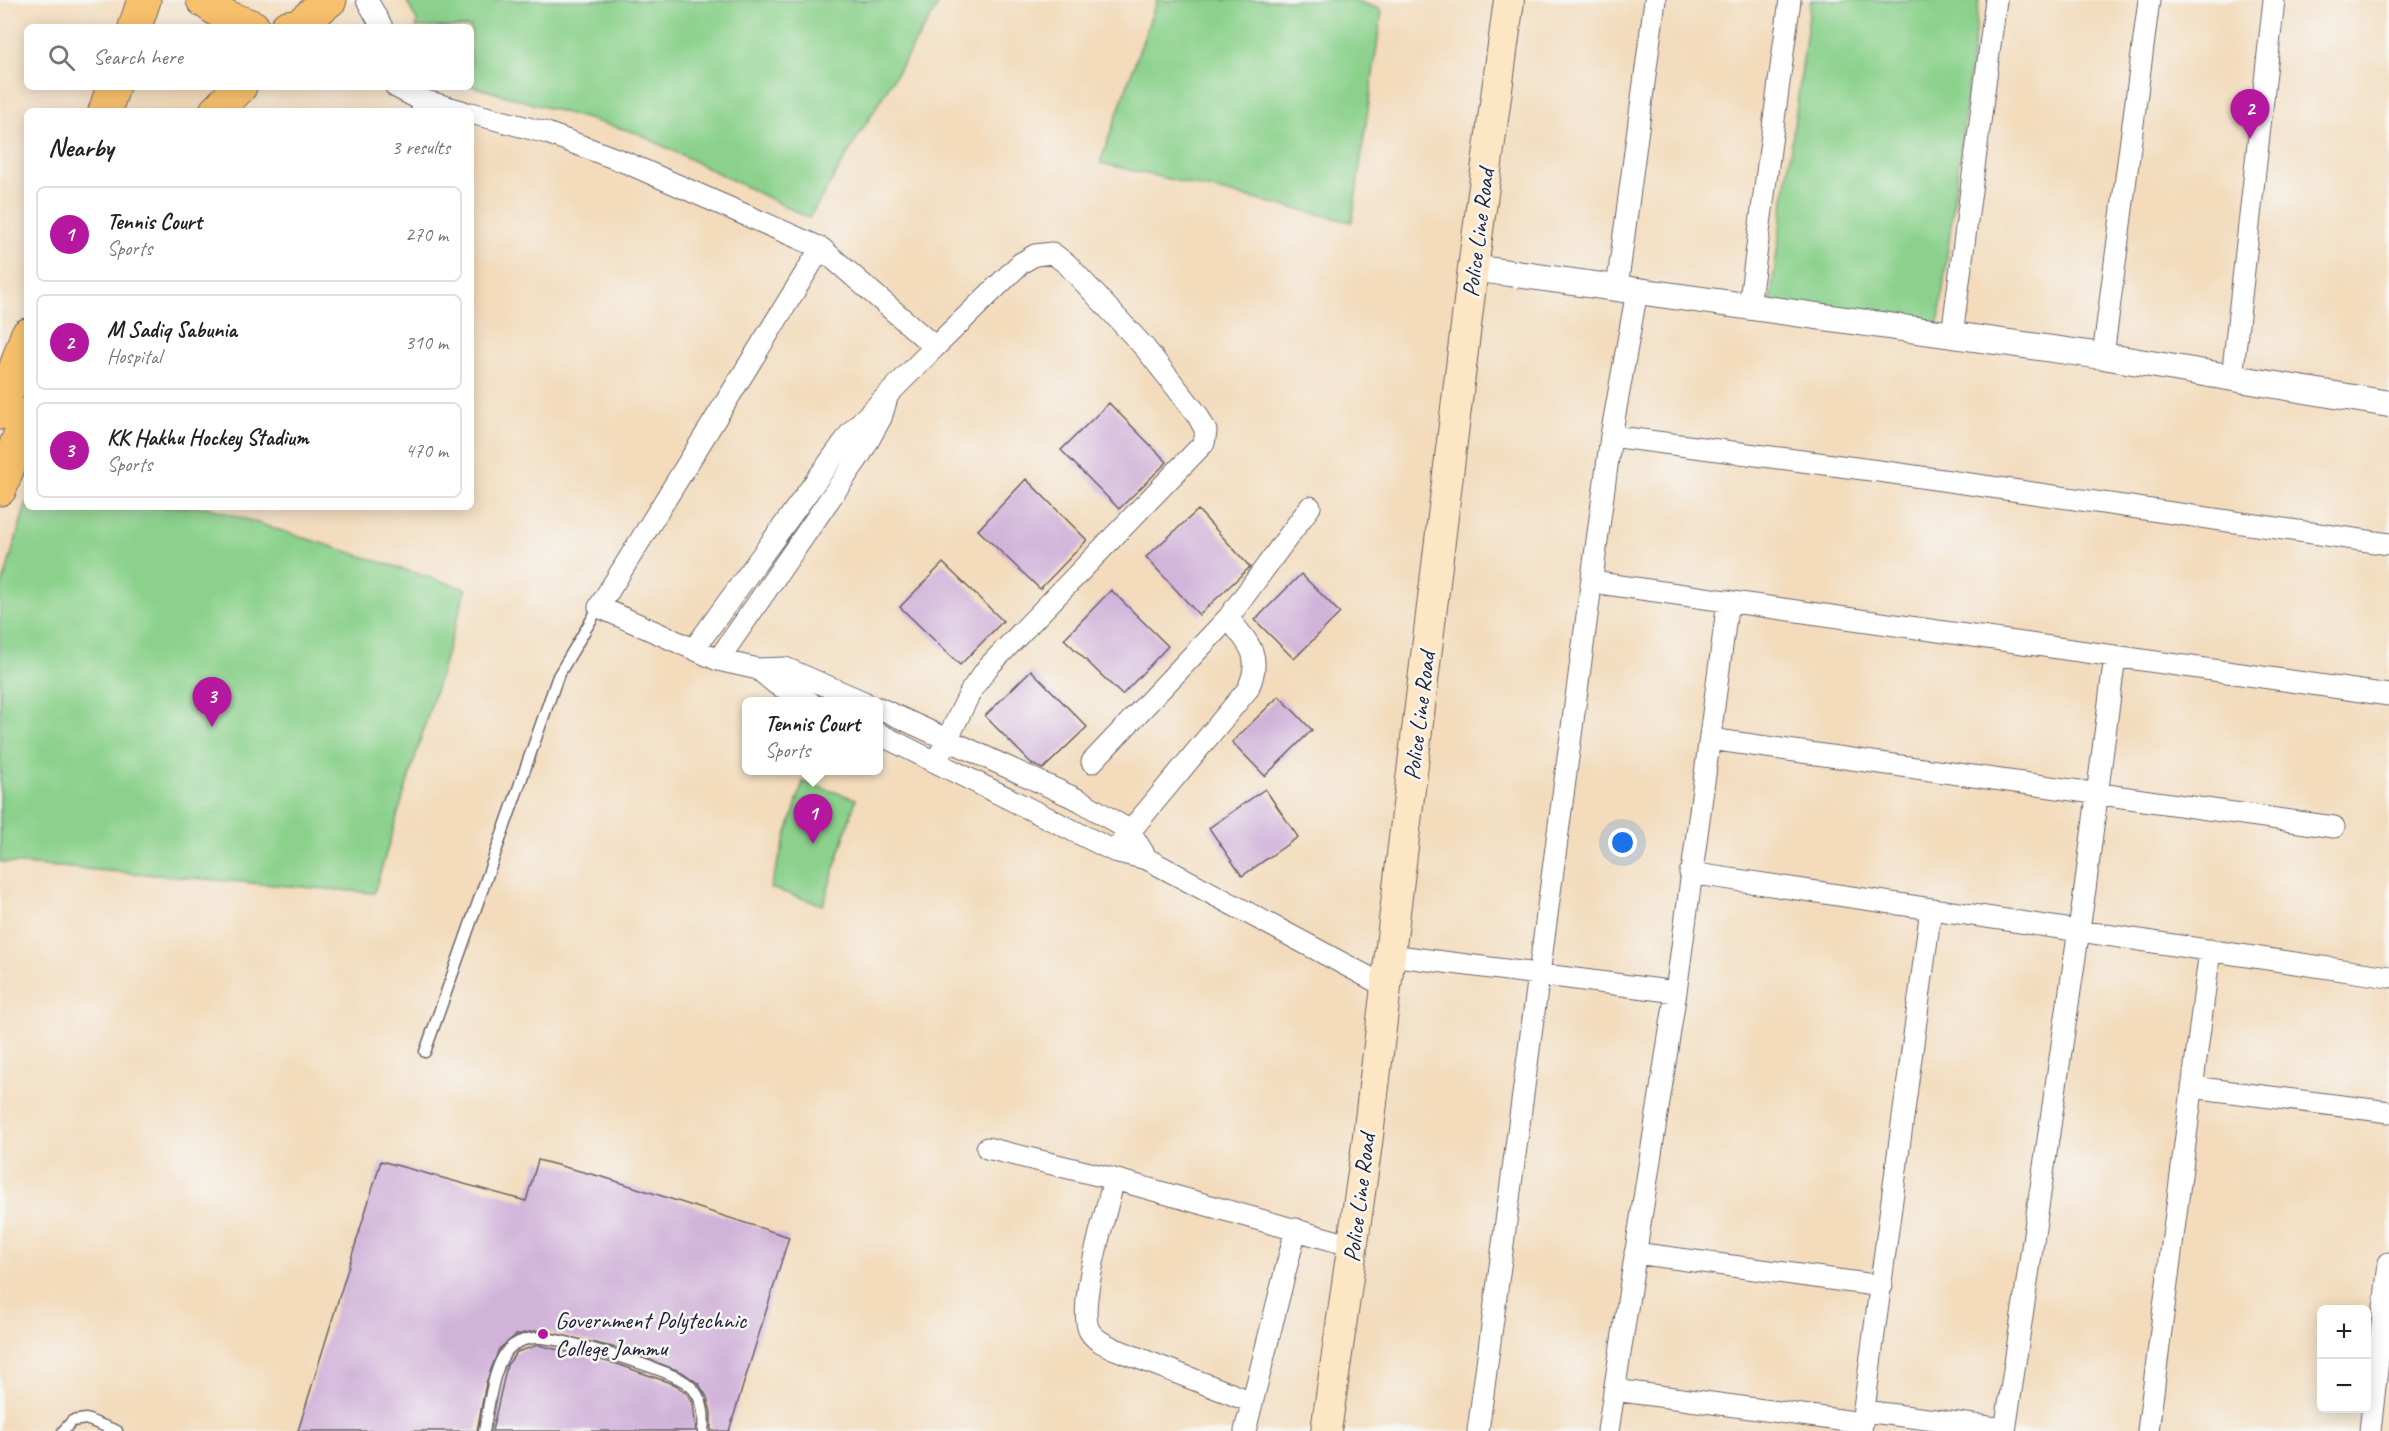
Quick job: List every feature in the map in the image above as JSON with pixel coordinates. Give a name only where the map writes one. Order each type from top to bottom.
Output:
[{"type":"main road","points":[[136,24],[144,0]]},
{"type":"main road","points":[[203,0],[227,17],[246,24]]},
{"type":"main road","points":[[301,24],[330,0]]},
{"type":"main road","name":"Police Line Road","points":[[1326,1431],[1353,1246],[1473,268],[1509,0]]},
{"type":"main road","points":[[106,108],[112,90]]},
{"type":"main road","points":[[219,108],[237,90]]},
{"type":"main road","points":[[0,413],[24,344]]},
{"type":"main road","points":[[0,489],[24,423]]},
{"type":"street","points":[[367,0],[380,24]]},
{"type":"street","points":[[1478,1431],[1541,974],[1611,436],[1655,0]]},
{"type":"street","points":[[1749,307],[1790,0]]},
{"type":"street","points":[[1952,335],[1996,0]]},
{"type":"street","points":[[2103,356],[2150,0]]},
{"type":"street","points":[[2232,378],[2274,0]]},
{"type":"street","points":[[404,90],[453,108]]},
{"type":"street","points":[[474,114],[547,134],[627,163],[821,248],[935,347]]},
{"type":"street","points":[[821,248],[599,607],[718,660],[758,669],[785,668],[852,697]]},
{"type":"street","points":[[694,649],[845,440],[871,409],[887,398],[935,347],[1021,263],[1035,255],[1052,253],[1067,264],[1144,348],[1197,414],[1206,431],[1204,443],[1025,626],[988,668],[972,689],[936,762]]},
{"type":"street","points":[[1473,268],[2103,356],[2389,404]]},
{"type":"street","points":[[718,660],[861,454],[881,418],[887,398]]},
{"type":"street","points":[[1611,436],[1886,472],[2389,544]]},
{"type":"street","points":[[1092,762],[1228,618],[1310,507]]},
{"type":"street","points":[[1592,582],[2389,695]]},
{"type":"street","points":[[1608,1431],[1676,992],[1690,873],[1728,602]]},
{"type":"street","points":[[1114,851],[1248,689],[1254,677],[1256,663],[1253,653],[1228,618]]},
{"type":"street","points":[[1614,1390],[1862,1422],[2005,1430],[2078,931],[2115,656]]},
{"type":"street","points":[[758,669],[776,684],[801,697]]},
{"type":"street","points":[[883,710],[1081,801],[1130,831],[1147,859]]},
{"type":"street","points":[[883,736],[1114,851],[1147,859],[1385,986]]},
{"type":"street","points":[[1710,739],[2334,827]]},
{"type":"street","points":[[1690,873],[2389,977]]},
{"type":"street","points":[[1862,1422],[1882,1286],[1930,909]]},
{"type":"street","points":[[2148,1431],[2210,950]]},
{"type":"street","points":[[1390,955],[1676,992]]},
{"type":"street","points":[[2192,1087],[2389,1112]]},
{"type":"street","points":[[987,1148],[1114,1179],[1353,1246]]},
{"type":"street","points":[[1114,1179],[1087,1295],[1087,1322],[1090,1332],[1101,1342],[1115,1349],[1252,1402]]},
{"type":"street","points":[[1245,1431],[1296,1229]]},
{"type":"street","points":[[1635,1253],[1882,1286]]},
{"type":"street","points":[[2370,1431],[2389,1263]]},
{"type":"lane","points":[[425,1053],[558,676],[599,607]]},
{"type":"lane","points":[[484,1431],[500,1361],[512,1346],[536,1338],[659,1369],[679,1378],[691,1386],[701,1401],[704,1416],[703,1431]]},
{"type":"lane","points":[[63,1431],[72,1421],[86,1419],[117,1431]]},
{"type":"green space","points":[[406,0],[941,0],[809,218],[637,133],[474,87],[474,24],[416,24]]},
{"type":"green space","points":[[1157,0],[1354,0],[1382,10],[1352,222],[1100,163]]},
{"type":"green space","points":[[1811,0],[1979,0],[1937,337],[1769,311]]},
{"type":"green space","points":[[24,510],[216,510],[466,589],[374,893],[0,862],[0,593]]},
{"type":"green space","points":[[803,782],[856,799],[823,905],[770,888]]},
{"type":"building","points":[[1109,403],[1167,462],[1119,509],[1061,450]]},
{"type":"building","points":[[1026,479],[1087,540],[1040,589],[978,530]]},
{"type":"building","points":[[1198,510],[1250,567],[1199,615],[1146,557]]},
{"type":"building","points":[[943,563],[1003,621],[960,665],[900,607]]},
{"type":"building","points":[[1301,574],[1340,613],[1294,659],[1255,620]]},
{"type":"building","points":[[1111,590],[1168,646],[1122,695],[1064,639]]},
{"type":"building","points":[[1031,670],[1087,727],[1043,769],[1032,764],[985,716]]},
{"type":"building","points":[[1279,696],[1312,730],[1265,776],[1232,742]]},
{"type":"building","points":[[1265,789],[1298,837],[1242,876],[1209,828]]},
{"type":"building","name":"Government Polytechnic College Jammu","points":[[538,1160],[606,1178],[789,1237],[729,1431],[711,1431],[711,1412],[707,1397],[699,1384],[682,1372],[621,1349],[539,1330],[516,1335],[499,1349],[486,1383],[477,1431],[298,1431],[381,1161],[526,1201]]},
{"type":"building","points":[[538,1345],[617,1364],[676,1385],[688,1395],[693,1403],[696,1431],[492,1431],[507,1365],[517,1352]]},
{"type":"place","name":"M Sadiq Sabunia","points":[[2250,139]]},
{"type":"place","name":"KK Hakhu Hockey Stadium","points":[[212,727]]},
{"type":"place","name":"Tennis Court","points":[[813,844]]},
{"type":"place","name":"Government Polytechnic College Jammu","points":[[543,1334]]}]
